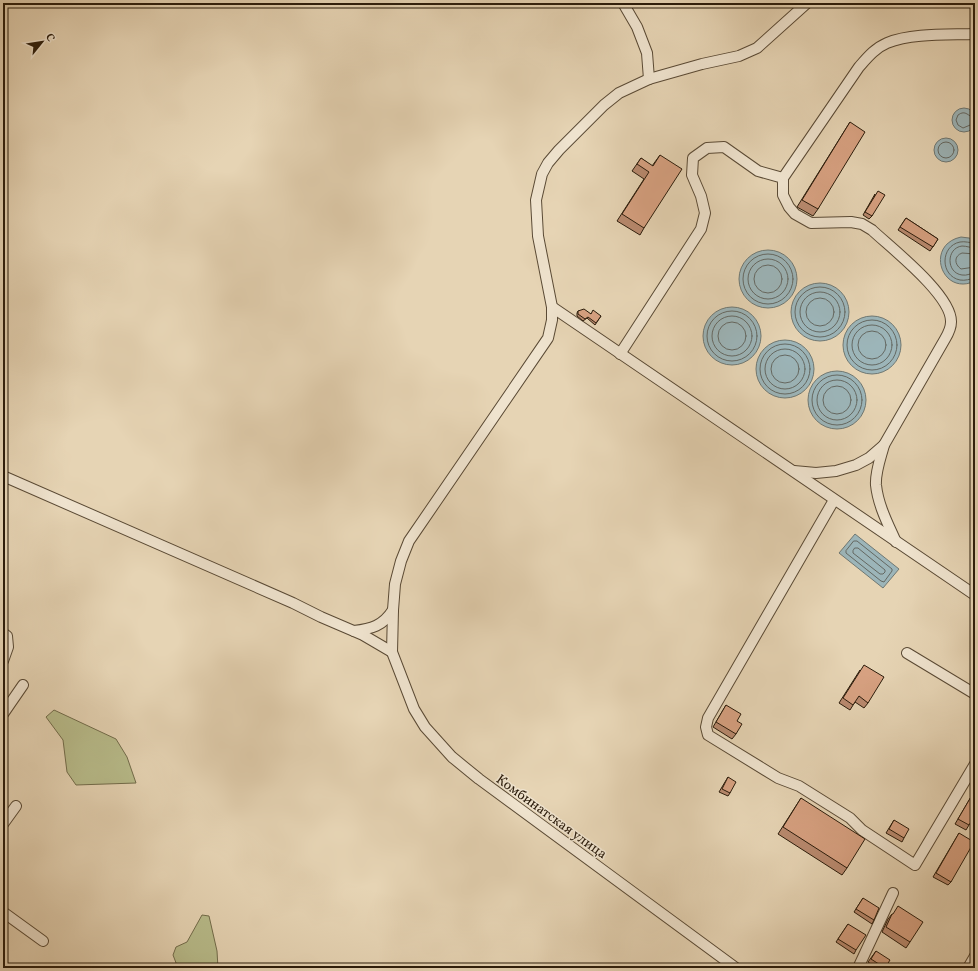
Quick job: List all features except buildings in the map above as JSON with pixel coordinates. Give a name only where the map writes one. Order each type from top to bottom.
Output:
[{"type":"street","points":[[623,3],[637,27],[647,53],[649,79]]},
{"type":"street","points":[[3,476],[293,603],[363,635],[392,652],[395,584],[401,561],[409,541],[548,338],[552,320],[552,306],[538,236],[536,200],[542,174],[548,163],[604,105],[619,93],[649,79],[702,64],[739,56],[757,48],[807,3]]},
{"type":"street","points":[[896,542],[881,507],[876,484],[879,464],[884,445],[945,339],[951,322],[950,313],[941,297],[926,279],[867,227],[862,224],[851,222],[811,223],[795,214],[789,207],[783,195],[783,178],[859,67],[872,53],[886,44],[905,38],[975,34]]},
{"type":"street","points":[[620,354],[701,229],[705,213],[701,196],[692,175],[693,158],[707,148],[724,147],[758,171],[783,178]]},
{"type":"street","points":[[552,306],[620,354],[975,595]]},
{"type":"street","points":[[791,470],[816,473],[836,471],[856,465],[869,458],[884,445]]},
{"type":"street","points":[[834,500],[708,718],[706,727],[708,734],[778,778],[799,786],[850,818],[862,830],[915,865],[975,764]]},
{"type":"street","points":[[352,631],[364,630],[380,624],[387,619],[393,610]]},
{"type":"street","points":[[3,633],[7,636],[8,647],[3,660]]},
{"type":"street","name":"Комбинатская улица","points":[[392,652],[414,709],[425,727],[452,757],[479,779],[736,968]]},
{"type":"street","points":[[907,653],[975,694]]},
{"type":"street","points":[[3,714],[23,685]]},
{"type":"street","points":[[3,824],[16,806]]},
{"type":"street","points":[[858,968],[893,893]]},
{"type":"street","points":[[3,912],[44,941]]},
{"type":"street","points":[[968,968],[975,956]]},
{"type":"green space","points":[[54,710],[116,739],[127,757],[136,783],[76,785],[67,772],[63,740],[46,717]]},
{"type":"green space","points":[[202,915],[209,916],[217,951],[218,968],[178,968],[173,955],[176,947],[187,942]]},
{"type":"water","points":[[964,108],[972,112],[976,120],[972,128],[964,132],[956,128],[952,120],[956,112]]},
{"type":"water","points":[[946,138],[954,142],[958,150],[954,158],[946,162],[938,158],[934,150],[938,142]]},
{"type":"water","points":[[961,237],[975,240],[975,281],[963,284],[954,282],[946,276],[940,259],[943,250],[950,242]]},
{"type":"water","points":[[768,250],[779,252],[792,263],[795,268],[797,279],[795,290],[784,303],[779,306],[768,308],[757,306],[744,295],[741,290],[739,279],[741,268],[752,255],[757,252]]},
{"type":"water","points":[[820,283],[831,285],[844,296],[847,301],[849,312],[847,323],[836,336],[831,339],[820,341],[809,339],[796,328],[793,323],[791,312],[793,301],[804,288],[809,285]]},
{"type":"water","points":[[732,307],[743,309],[756,320],[759,325],[761,336],[759,347],[748,360],[743,363],[732,365],[721,363],[708,352],[705,347],[703,336],[705,325],[716,312],[721,309]]},
{"type":"water","points":[[872,316],[883,318],[896,329],[899,334],[901,345],[899,356],[888,369],[883,372],[872,374],[861,372],[848,361],[845,356],[843,345],[845,334],[856,321],[861,318]]},
{"type":"water","points":[[785,340],[796,342],[809,353],[812,358],[814,369],[812,380],[801,393],[796,396],[785,398],[774,396],[761,385],[758,380],[756,369],[758,358],[769,345],[774,342]]},
{"type":"water","points":[[837,371],[848,373],[861,384],[864,389],[866,400],[864,411],[853,424],[848,427],[837,429],[826,427],[813,416],[810,411],[808,400],[810,389],[821,376],[826,373]]},
{"type":"water","points":[[855,534],[899,569],[883,588],[839,553]]}]
